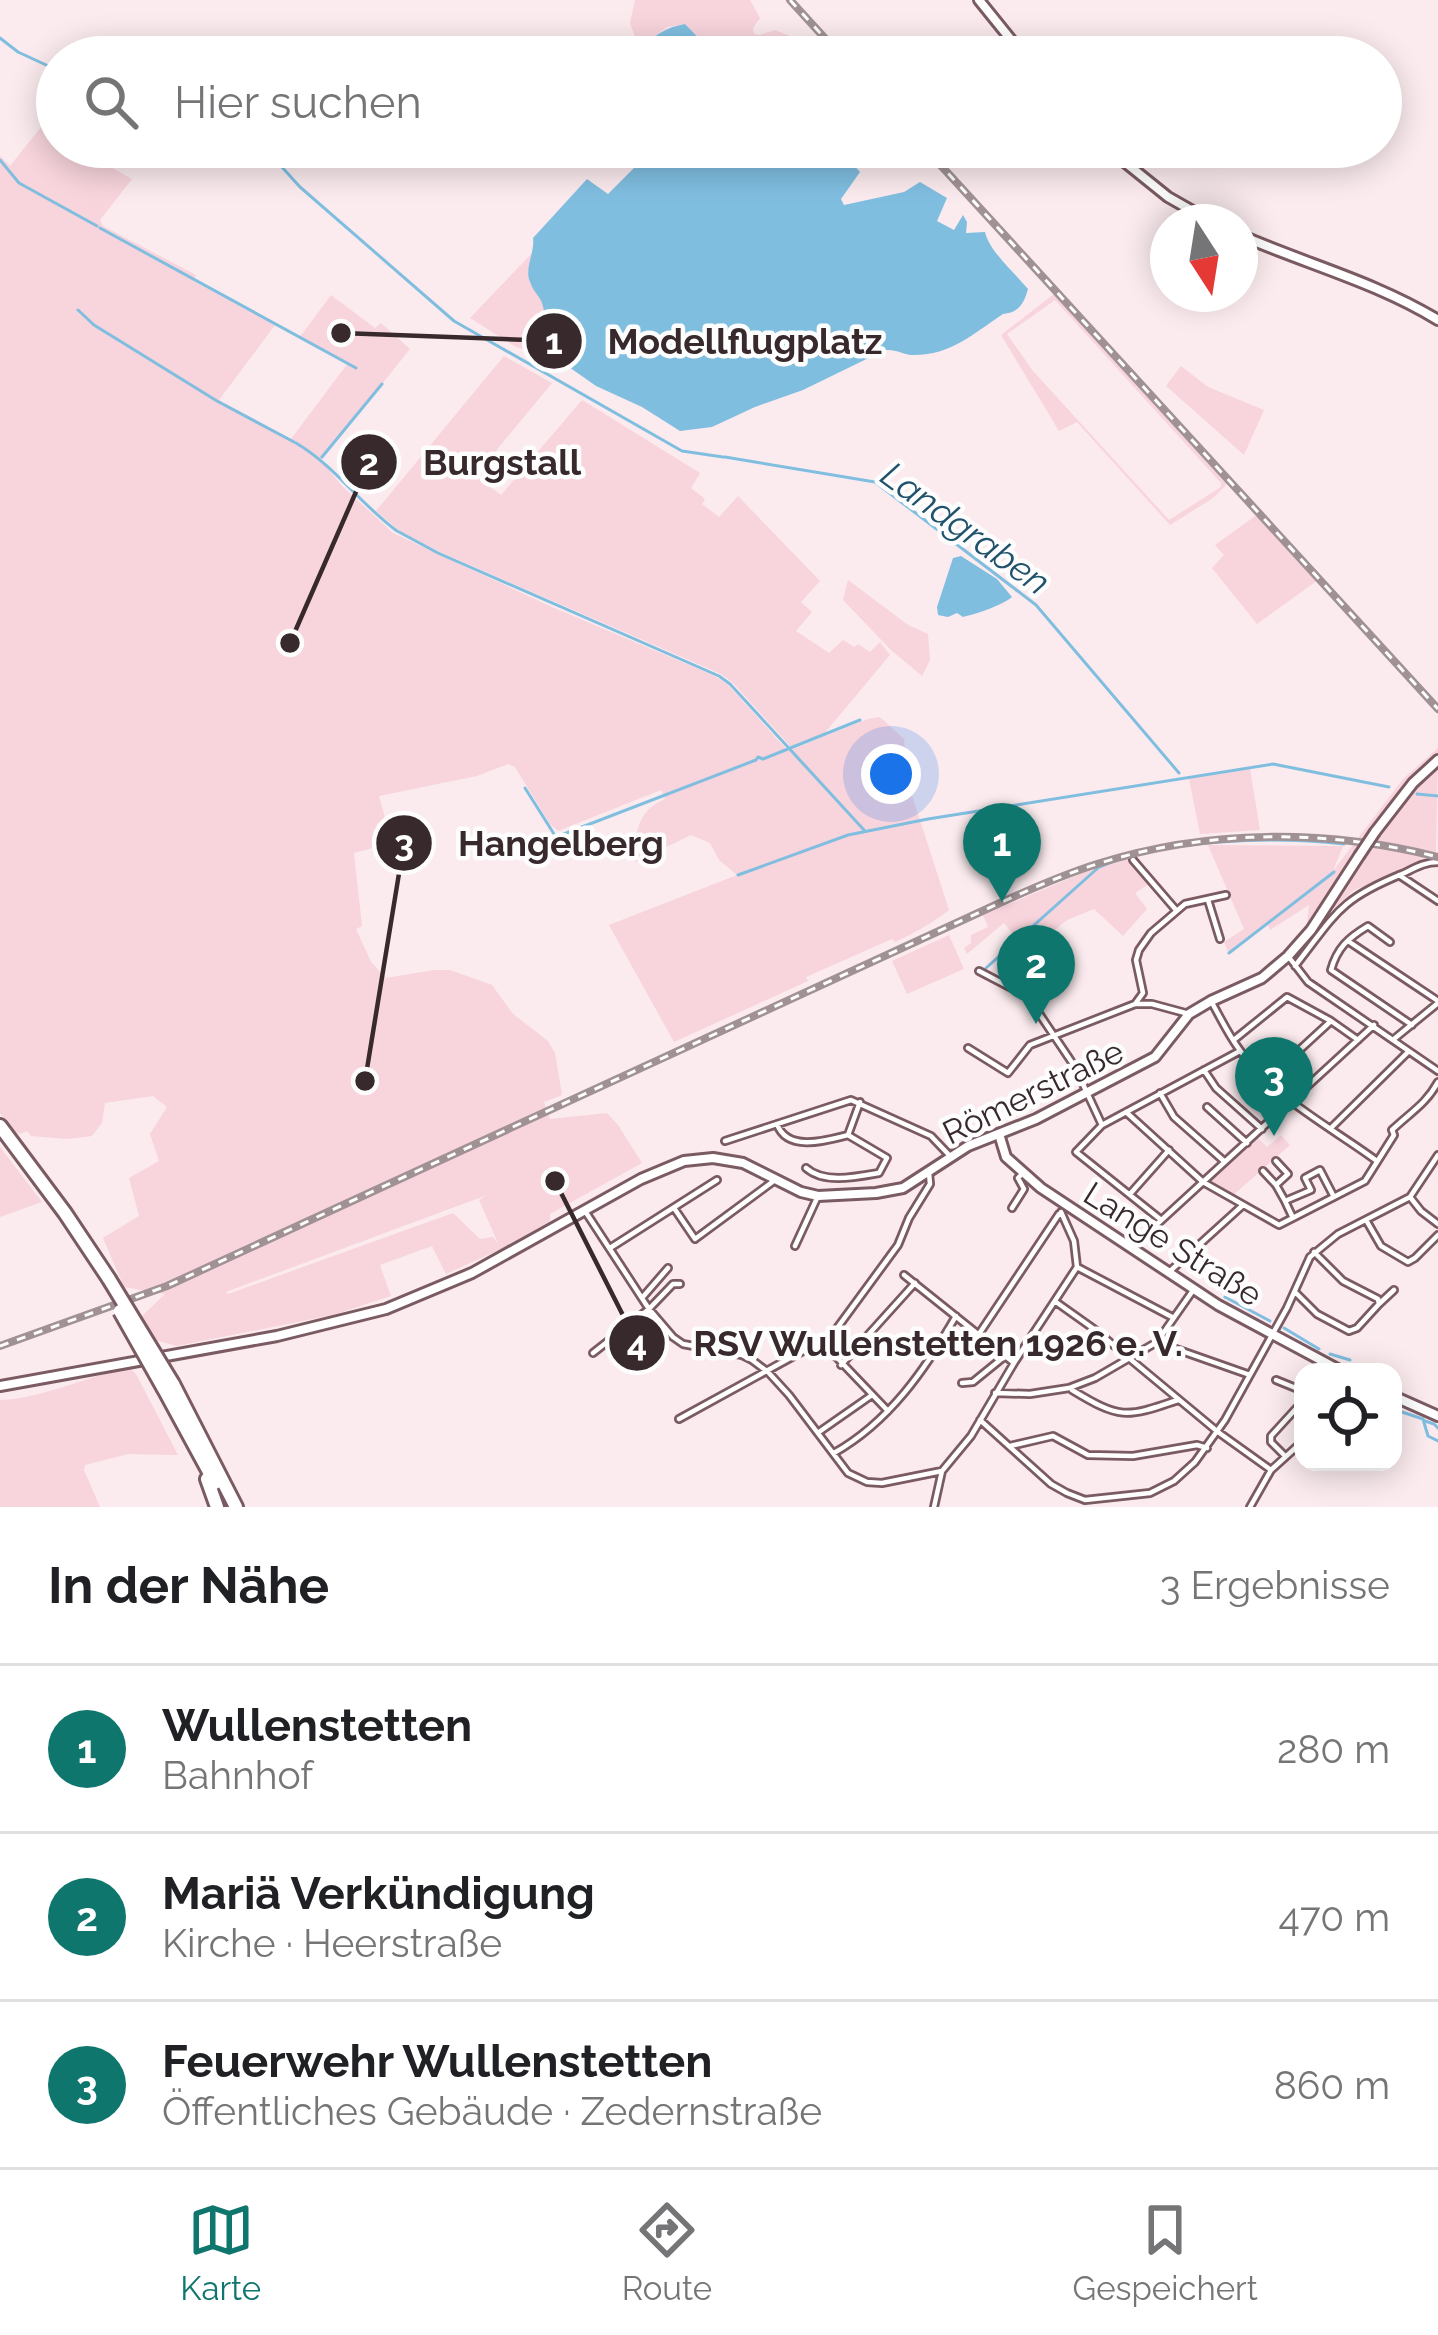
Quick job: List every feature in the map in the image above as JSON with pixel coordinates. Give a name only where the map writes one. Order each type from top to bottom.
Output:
[{"type":"highway","points":[[0,1126],[64,1213],[106,1282],[169,1386],[231,1507]]},
{"type":"highway","points":[[0,1140],[106,1282]]},
{"type":"highway","points":[[169,1386],[218,1507]]},
{"type":"highway","points":[[184,1423],[231,1507]]},
{"type":"main road","points":[[979,0],[1008,36]]},
{"type":"main road","points":[[1132,168],[1180,204]]},
{"type":"main road","points":[[1258,242],[1388,292],[1438,320]]},
{"type":"main road","name":"Römerstraße","points":[[0,1386],[350,1319],[449,1284],[659,1169],[684,1161],[733,1161],[818,1196],[895,1191],[968,1146],[1030,1122],[1155,1057],[1189,1014],[1262,978],[1310,930],[1375,832],[1413,783],[1438,760]]},
{"type":"main road","name":"Lange Straße","points":[[999,1134],[1004,1154],[1063,1208],[1326,1363]]},
{"type":"main road","points":[[1402,1400],[1438,1416]]},
{"type":"street","points":[[1133,860],[1176,910]]},
{"type":"street","points":[[1295,966],[1332,916],[1363,890],[1426,862],[1438,862]]},
{"type":"street","points":[[1399,875],[1438,901]]},
{"type":"street","points":[[1135,1004],[1143,993],[1137,969],[1139,950],[1151,933],[1189,902],[1226,895]]},
{"type":"street","points":[[1208,900],[1220,939]]},
{"type":"street","points":[[1390,942],[1368,926],[1346,940],[1330,970],[1412,1025]]},
{"type":"street","points":[[1346,940],[1438,1002],[1394,1039]]},
{"type":"street","points":[[1288,956],[1308,982],[1438,1071]]},
{"type":"street","points":[[979,971],[1024,995],[1057,1036],[1102,1125]]},
{"type":"street","points":[[1233,1040],[1287,997],[1358,1040]]},
{"type":"street","points":[[1211,1000],[1240,1051],[1267,1079],[1378,1161]]},
{"type":"street","points":[[968,1048],[1008,1073],[1030,1045],[1135,1004],[1189,1014]]},
{"type":"street","points":[[1267,1079],[1331,1022]]},
{"type":"street","points":[[1130,1248],[1374,1025]]},
{"type":"street","points":[[1331,1128],[1410,1050]]},
{"type":"street","points":[[1160,1219],[1076,1152],[1102,1125],[1240,1051]]},
{"type":"street","points":[[1204,1070],[1216,1088],[1262,1130]]},
{"type":"street","points":[[1126,1112],[1203,1181],[1279,1225],[1365,1181],[1394,1135],[1392,1130],[1427,1101],[1438,1082]]},
{"type":"street","points":[[1160,1093],[1174,1117],[1226,1162]]},
{"type":"street","points":[[725,1142],[842,1101],[860,1102],[931,1136],[951,1157]]},
{"type":"street","points":[[848,1135],[860,1102]]},
{"type":"street","points":[[1207,1107],[1247,1143]]},
{"type":"street","points":[[777,1124],[786,1138],[813,1143],[848,1135],[887,1158],[879,1173],[832,1178],[814,1175],[806,1168]]},
{"type":"street","points":[[1130,1194],[1169,1150]]},
{"type":"street","points":[[980,1420],[1066,1493],[1085,1499],[1159,1490],[1174,1481],[1218,1432],[1314,1252],[1329,1239],[1410,1197],[1437,1160]]},
{"type":"street","points":[[1276,1161],[1288,1174],[1276,1185]]},
{"type":"street","points":[[1285,1201],[1311,1190],[1305,1178],[1320,1170],[1334,1197]]},
{"type":"street","points":[[1263,1171],[1293,1218]]},
{"type":"street","points":[[679,1419],[821,1342],[842,1323],[898,1245],[930,1184],[929,1173]]},
{"type":"street","points":[[1012,1208],[1024,1189],[1018,1178],[1022,1173]]},
{"type":"street","points":[[674,1208],[694,1239],[777,1179]]},
{"type":"street","points":[[610,1248],[718,1180]]},
{"type":"street","points":[[795,1246],[818,1196]]},
{"type":"street","points":[[1410,1197],[1438,1224]]},
{"type":"street","points":[[1168,1273],[1243,1205]]},
{"type":"street","points":[[934,1507],[942,1471],[971,1436],[1077,1267],[1063,1208]]},
{"type":"street","points":[[979,1334],[1063,1208]]},
{"type":"street","points":[[585,1210],[649,1309],[673,1337],[683,1344],[742,1355],[768,1372],[848,1473],[867,1482],[942,1471]]},
{"type":"street","points":[[1366,1220],[1382,1246],[1408,1262],[1438,1235]]},
{"type":"street","points":[[1314,1252],[1343,1281],[1378,1299],[1379,1304]]},
{"type":"street","points":[[1077,1267],[1174,1318]]},
{"type":"street","points":[[642,1298],[668,1268]]},
{"type":"street","points":[[904,1275],[1014,1363]]},
{"type":"street","points":[[842,1365],[915,1283]]},
{"type":"street","points":[[592,1353],[677,1284]]},
{"type":"street","points":[[995,1394],[1069,1388],[1130,1360],[1157,1342],[1194,1288]]},
{"type":"street","points":[[1294,1292],[1317,1314],[1349,1330],[1358,1328],[1394,1290]]},
{"type":"street","points":[[1055,1302],[1271,1470]]},
{"type":"street","points":[[833,1454],[864,1435],[888,1411],[920,1375],[956,1316]]},
{"type":"street","points":[[821,1342],[888,1411]]},
{"type":"street","points":[[1157,1342],[1250,1376]]},
{"type":"street","points":[[962,1383],[973,1382],[1004,1357]]},
{"type":"street","points":[[1276,1379],[1294,1387]]},
{"type":"street","points":[[1069,1388],[1117,1413],[1178,1400]]},
{"type":"street","points":[[819,1432],[872,1395]]},
{"type":"street","points":[[1286,1456],[1271,1436],[1294,1411]]},
{"type":"street","points":[[1010,1446],[1053,1436],[1088,1455],[1134,1456],[1197,1445],[1207,1448]]},
{"type":"street","points":[[1250,1507],[1271,1470],[1294,1449]]},
{"type":"shaded area","points":[[635,0],[750,0],[760,18],[754,34],[775,30],[790,36],[697,36],[685,24],[667,27],[656,36],[634,36],[630,23]]},
{"type":"shaded area","points":[[36,133],[36,168],[112,168],[132,179],[100,220],[103,226],[196,275],[193,281],[275,325],[219,400],[291,439],[348,363],[300,337],[331,295],[375,328],[381,323],[410,349],[320,459],[393,533],[715,676],[788,751],[880,717],[904,739],[908,783],[949,910],[902,939],[892,939],[806,977],[808,981],[674,1042],[609,925],[737,875],[719,860],[710,843],[691,835],[635,862],[639,825],[648,810],[665,799],[661,790],[558,831],[515,767],[508,764],[477,776],[379,796],[392,843],[354,853],[362,926],[356,929],[371,962],[386,978],[450,970],[492,985],[513,1014],[548,1041],[555,1053],[562,1095],[544,1102],[550,1119],[607,1113],[642,1163],[550,1214],[550,1221],[501,1249],[446,1274],[432,1246],[380,1265],[391,1296],[333,1315],[177,1346],[154,1340],[141,1317],[165,1294],[124,1287],[103,1238],[139,1216],[129,1178],[159,1161],[150,1134],[167,1107],[153,1096],[105,1103],[102,1123],[92,1136],[67,1139],[31,1136],[27,1131],[20,1134],[0,1113],[0,156],[10,166]],"holes":[[[487,1195],[479,1200],[498,1243],[493,1237],[480,1239],[453,1213],[226,1292]]]},
{"type":"shaded area","points":[[535,250],[528,272],[530,284],[542,298],[559,360],[516,347],[470,318]]},
{"type":"shaded area","points":[[1054,294],[1227,484],[1170,525],[1077,422],[1059,431],[1001,335]],"holes":[[[1055,300],[1221,483],[1169,520],[1033,371],[1007,334]]]},
{"type":"shaded area","points":[[504,356],[552,383],[475,476],[501,495],[582,400],[700,473],[691,488],[719,517],[738,496],[820,581],[801,602],[812,612],[796,631],[829,653],[843,640],[870,652],[880,642],[890,655],[823,735],[791,747],[721,674],[440,552],[401,532],[376,511]]},
{"type":"shaded area","points":[[1181,366],[1208,387],[1264,410],[1244,455],[1166,386]]},
{"type":"shaded area","points":[[1258,514],[1318,580],[1257,624],[1212,568],[1224,555],[1215,545]]},
{"type":"shaded area","points":[[848,580],[908,625],[928,634],[930,660],[922,676],[843,600]]},
{"type":"shaded area","points":[[1438,748],[1436,853],[1354,890],[1307,925],[1309,905],[1270,930],[1268,925],[1306,892],[1228,952],[1224,942],[1244,929],[1208,845],[1343,846],[1333,871],[1403,779]]},
{"type":"shaded area","points":[[1250,769],[1260,830],[1200,834],[1189,779]]},
{"type":"shaded area","points":[[1132,858],[1152,882],[1135,893],[1147,909],[1123,936],[1094,909],[1067,920],[1024,955],[1004,923],[967,954],[964,948],[971,943],[971,935],[988,927],[983,915],[1090,870]]},
{"type":"shaded area","points":[[949,935],[964,969],[907,994],[892,961]]},
{"type":"shaded area","points":[[1281,1135],[1290,1145],[1231,1197],[1208,1184],[1258,1138],[1267,1147]]},
{"type":"shaded area","points":[[0,1147],[42,1202],[0,1217]]},
{"type":"shaded area","points":[[130,1368],[178,1455],[128,1454],[85,1465],[100,1507],[0,1507],[0,1400]]},
{"type":"water","points":[[685,24],[697,36],[656,36]]},
{"type":"water","points":[[856,168],[860,172],[841,199],[844,205],[904,192],[920,182],[947,198],[937,221],[954,230],[963,215],[966,233],[985,232],[997,254],[1028,289],[1025,299],[1016,310],[951,347],[914,355],[885,350],[712,427],[680,431],[596,386],[559,360],[557,345],[548,343],[538,327],[539,313],[544,311],[528,277],[533,238],[587,179],[608,194],[633,169]]},
{"type":"water","points":[[961,556],[997,579],[1012,597],[963,617],[938,615],[953,558]]},
{"type":"waterway","name":"Landgraben","points":[[0,38],[36,60]]},
{"type":"waterway","points":[[0,160],[19,183],[97,226]]},
{"type":"waterway","name":"Landgraben","points":[[283,168],[454,321],[682,451],[723,457]]},
{"type":"waterway","points":[[100,228],[356,368]]},
{"type":"waterway","points":[[78,310],[94,325],[217,401],[294,442]]},
{"type":"waterway","points":[[322,457],[382,384]]},
{"type":"waterway","points":[[296,443],[397,531]]},
{"type":"waterway","name":"Landgraben","points":[[725,457],[875,482],[1036,605],[1179,773]]},
{"type":"waterway","points":[[399,532],[719,676],[864,830]]},
{"type":"waterway","points":[[556,837],[860,720]]},
{"type":"waterway","points":[[738,875],[848,835],[1273,764],[1389,787]]},
{"type":"waterway","points":[[525,788],[566,853]]},
{"type":"waterway","name":"Landgraben","points":[[1417,794],[1438,796]]},
{"type":"waterway","points":[[986,968],[1099,867],[1187,845],[1285,840],[1344,844]]},
{"type":"waterway","points":[[1229,953],[1334,872]]},
{"type":"waterway","points":[[1225,1297],[1270,1321]]},
{"type":"waterway","points":[[1284,1328],[1319,1349]]},
{"type":"waterway","points":[[1330,1354],[1350,1360]]},
{"type":"waterway","points":[[1402,1412],[1423,1419],[1428,1436],[1438,1441]]},
{"type":"waterway","points":[[1425,1421],[1438,1428]]},
{"type":"railway","points":[[790,0],[823,36]]},
{"type":"railway","points":[[943,168],[1438,709]]},
{"type":"railway","points":[[0,1346],[167,1286],[1085,868],[1181,844],[1267,837],[1353,841],[1438,857]]},
{"type":"place","name":"Modellflugplatz","points":[[341,333]]},
{"type":"place","name":"Burgstall","points":[[290,643]]},
{"type":"place","name":"Wullenstetten","points":[[1002,902]]},
{"type":"place","name":"Mariä Verkündigung","points":[[1036,1024]]},
{"type":"place","name":"Hangelberg","points":[[365,1081]]},
{"type":"place","name":"Feuerwehr Wullenstetten","points":[[1274,1136]]},
{"type":"place","name":"RSV Wullenstetten 1926 e. V.","points":[[555,1181]]}]
